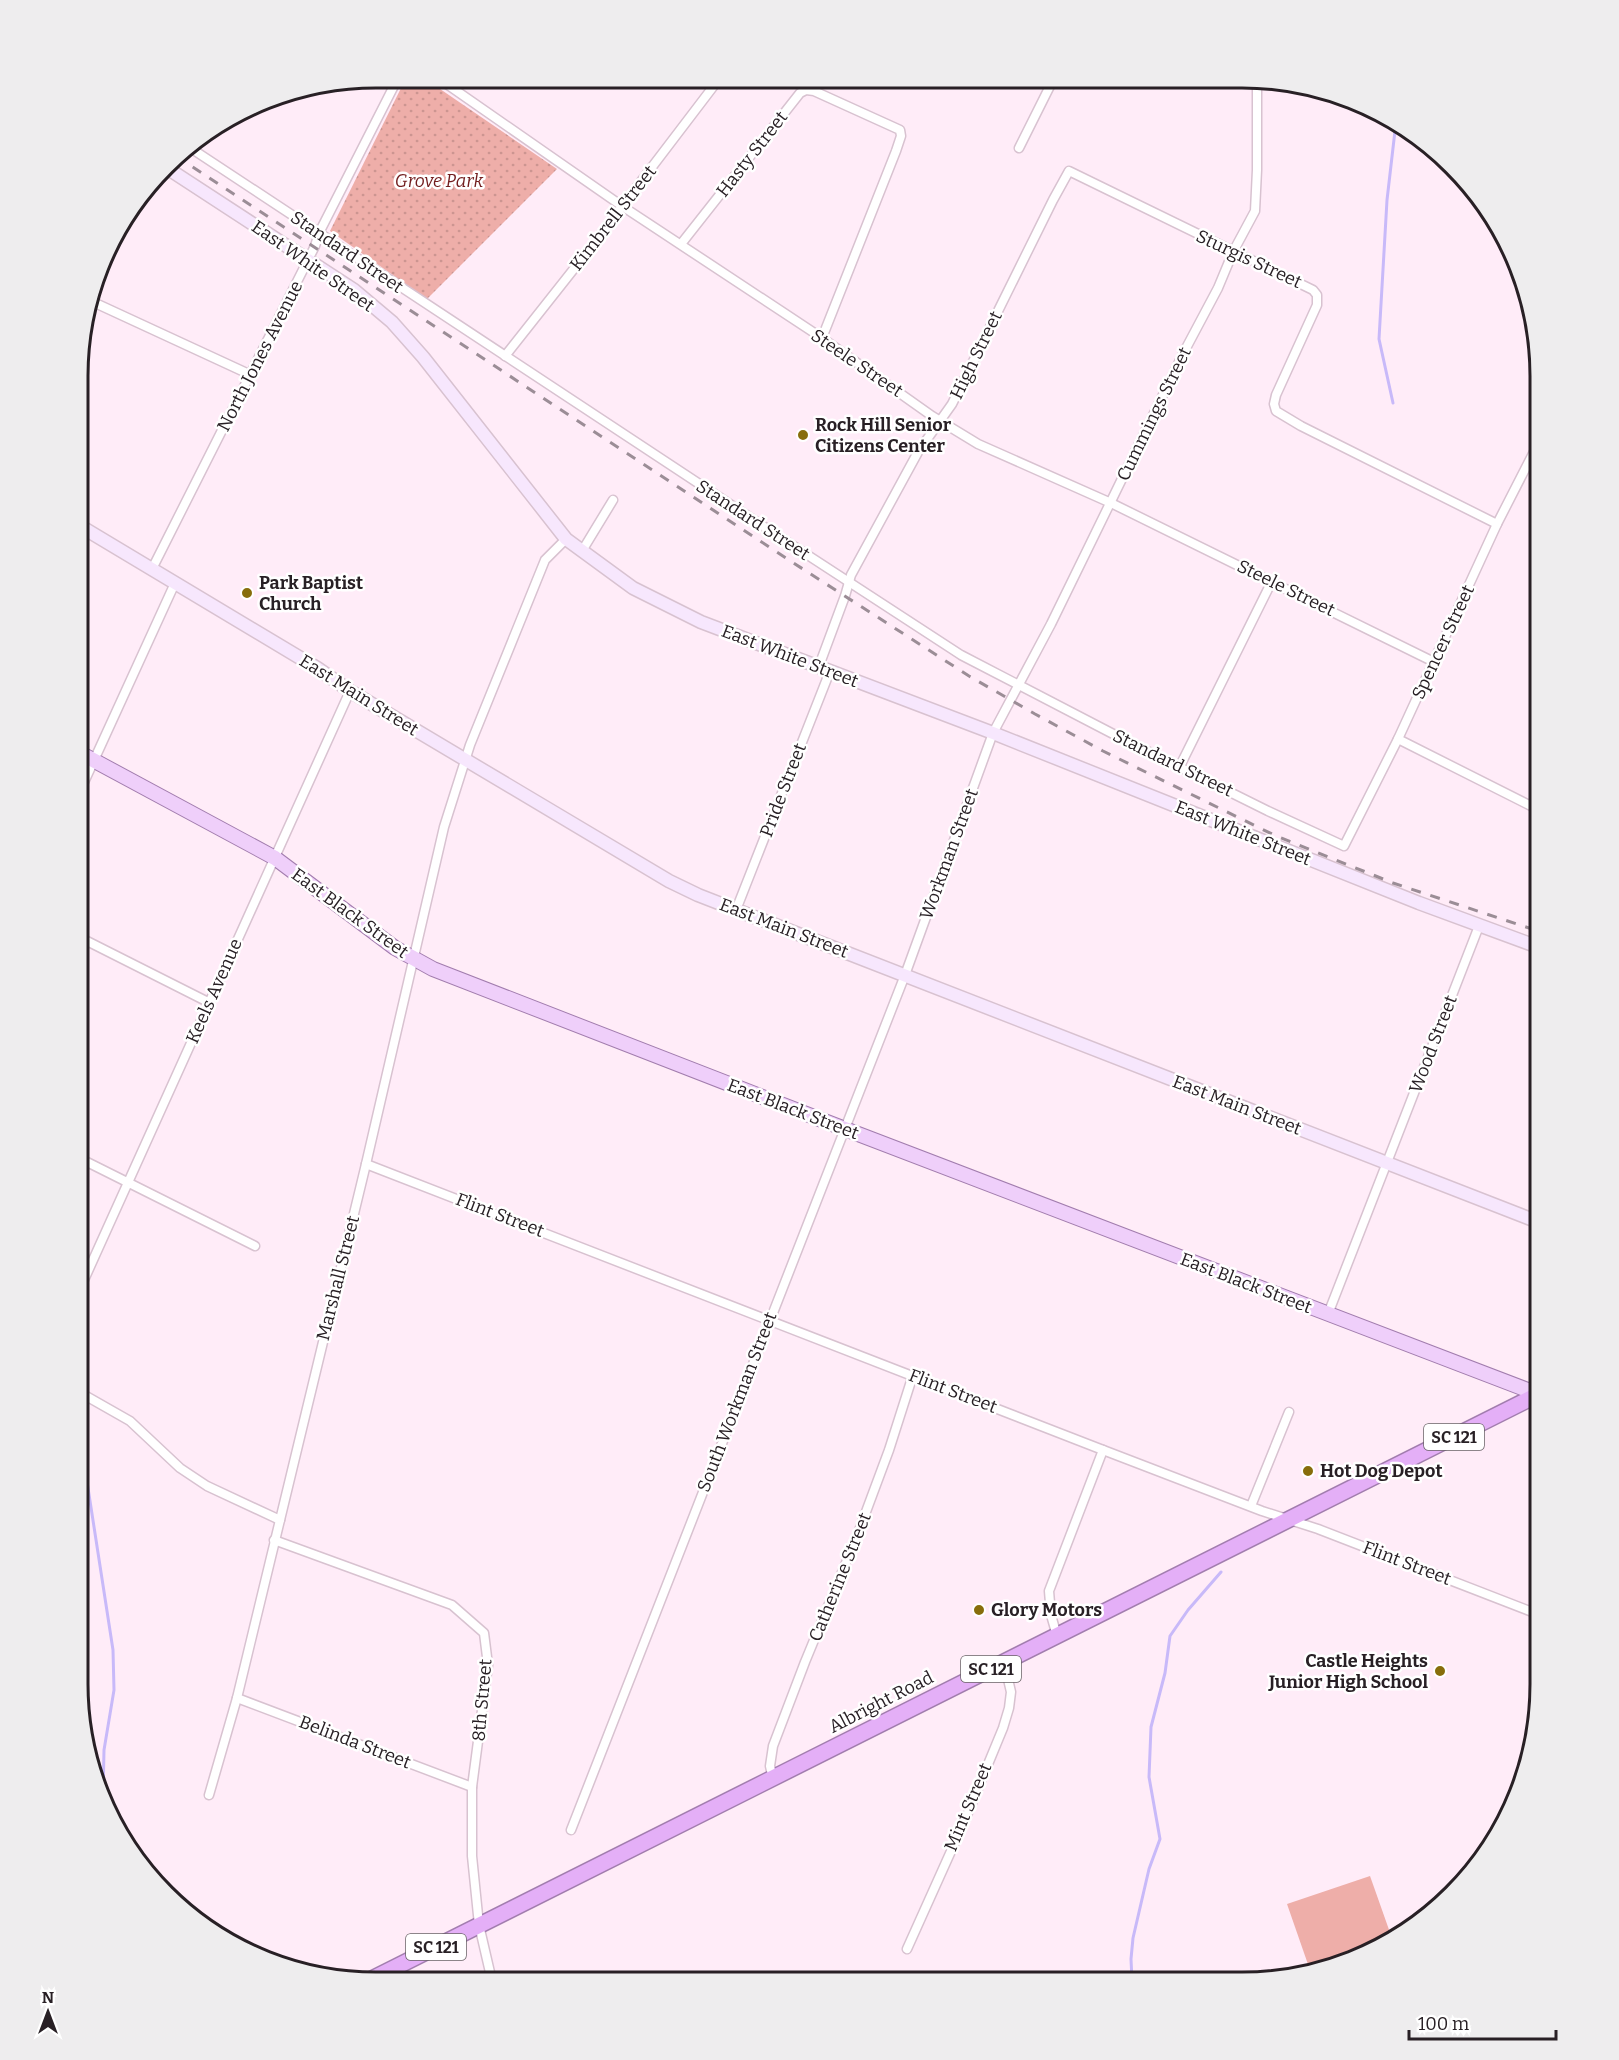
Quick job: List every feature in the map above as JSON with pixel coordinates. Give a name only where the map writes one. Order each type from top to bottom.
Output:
[{"type":"highway","name":"Albright Road","points":[[386,1972],[1530,1399]]},
{"type":"main road","name":"East Black Street","points":[[88,758],[275,858],[395,948],[434,969],[844,1129],[1530,1390]]},
{"type":"street","name":"North Jones Avenue","points":[[152,569],[393,88]]},
{"type":"street","name":"Steele Street","points":[[452,88],[622,206],[978,444],[1111,503],[1434,662]]},
{"type":"street","name":"Kimbrell Street","points":[[505,356],[712,88]]},
{"type":"street","points":[[1019,148],[1049,88]]},
{"type":"street","name":"Cummings Street","points":[[993,733],[1111,503],[1255,211],[1257,89]]},
{"type":"street","name":"Hasty Street","points":[[681,244],[800,93],[806,90],[814,91],[900,130],[902,136],[822,338]]},
{"type":"street","name":"Standard Street","points":[[196,152],[961,655],[1268,811],[1344,846]]},
{"type":"street","name":"Sturgis Street","points":[[1069,171],[1307,286],[1317,295],[1317,305],[1276,395],[1274,404],[1276,411],[1301,426],[1497,524]]},
{"type":"street","name":"High Street","points":[[824,668],[851,575],[918,452],[952,404],[1069,171]]},
{"type":"street","name":"East White Street","points":[[174,172],[354,290],[392,322],[423,357],[566,539],[633,588],[701,622],[993,733],[1479,926],[1530,944]]},
{"type":"street","points":[[98,304],[251,375]]},
{"type":"street","name":"Spencer Street","points":[[1344,846],[1398,739],[1497,524],[1530,460]]},
{"type":"street","points":[[582,551],[613,500]]},
{"type":"street","name":"East Main Street","points":[[88,531],[465,760],[669,880],[699,895],[1530,1219]]},
{"type":"street","name":"Marshall Street","points":[[209,1795],[237,1698],[366,1164],[444,827],[465,760],[545,560],[566,539]]},
{"type":"street","points":[[1180,766],[1272,581]]},
{"type":"street","points":[[88,773],[175,583]]},
{"type":"street","name":"Pride Street","points":[[736,910],[824,668]]},
{"type":"street","name":"Keels Avenue","points":[[88,1271],[350,691]]},
{"type":"street","name":"Workman Street","points":[[905,975],[993,733]]},
{"type":"street","points":[[1398,739],[1530,805]]},
{"type":"street","name":"Wood Street","points":[[1328,1314],[1479,926]]},
{"type":"street","points":[[88,941],[208,1002]]},
{"type":"street","name":"South Workman Street","points":[[571,1830],[905,975]]},
{"type":"street","points":[[88,1163],[255,1246]]},
{"type":"street","name":"Flint Street","points":[[366,1164],[1103,1450],[1318,1529],[1530,1611]]},
{"type":"street","name":"Catherine Street","points":[[773,1779],[770,1766],[773,1746],[857,1536],[889,1450],[913,1375]]},
{"type":"street","points":[[88,1397],[130,1422],[180,1468],[207,1486],[280,1520]]},
{"type":"street","points":[[1251,1506],[1289,1412]]},
{"type":"street","points":[[1057,1636],[1051,1615],[1049,1591],[1103,1450]]},
{"type":"street","name":"8th Street","points":[[274,1540],[452,1605],[484,1633],[488,1665],[472,1787],[472,1856],[479,1926],[490,1972]]},
{"type":"street","name":"Mint Street","points":[[907,1949],[965,1820],[1003,1728],[1011,1692],[1004,1662]]},
{"type":"street","name":"Belinda Street","points":[[237,1698],[472,1787]]},
{"type":"green space","name":"Grove Park","points":[[401,88],[439,88],[557,169],[427,299],[330,231]]},
{"type":"green space","points":[[1370,1876],[1389,1931],[1352,1950],[1308,1964],[1287,1904]]},
{"type":"waterway","points":[[1393,403],[1379,339],[1387,200],[1395,132]]},
{"type":"waterway","points":[[88,1488],[113,1650],[114,1690],[104,1750],[103,1774]]},
{"type":"waterway","points":[[1132,1972],[1133,1938],[1149,1869],[1160,1839],[1149,1777],[1151,1727],[1165,1673],[1170,1636],[1188,1610],[1221,1572]]},
{"type":"railway","points":[[185,162],[792,562],[969,676],[1035,714],[1103,751],[1274,835],[1393,883],[1530,928]]},
{"type":"place","name":"Rock Hill Senior Citizens Center","points":[[803,435]]},
{"type":"place","name":"Park Baptist Church","points":[[247,593]]},
{"type":"place","name":"Hot Dog Depot","points":[[1308,1471]]},
{"type":"place","name":"Glory Motors","points":[[979,1610]]},
{"type":"place","name":"Castle Heights Junior High School","points":[[1440,1671]]}]
